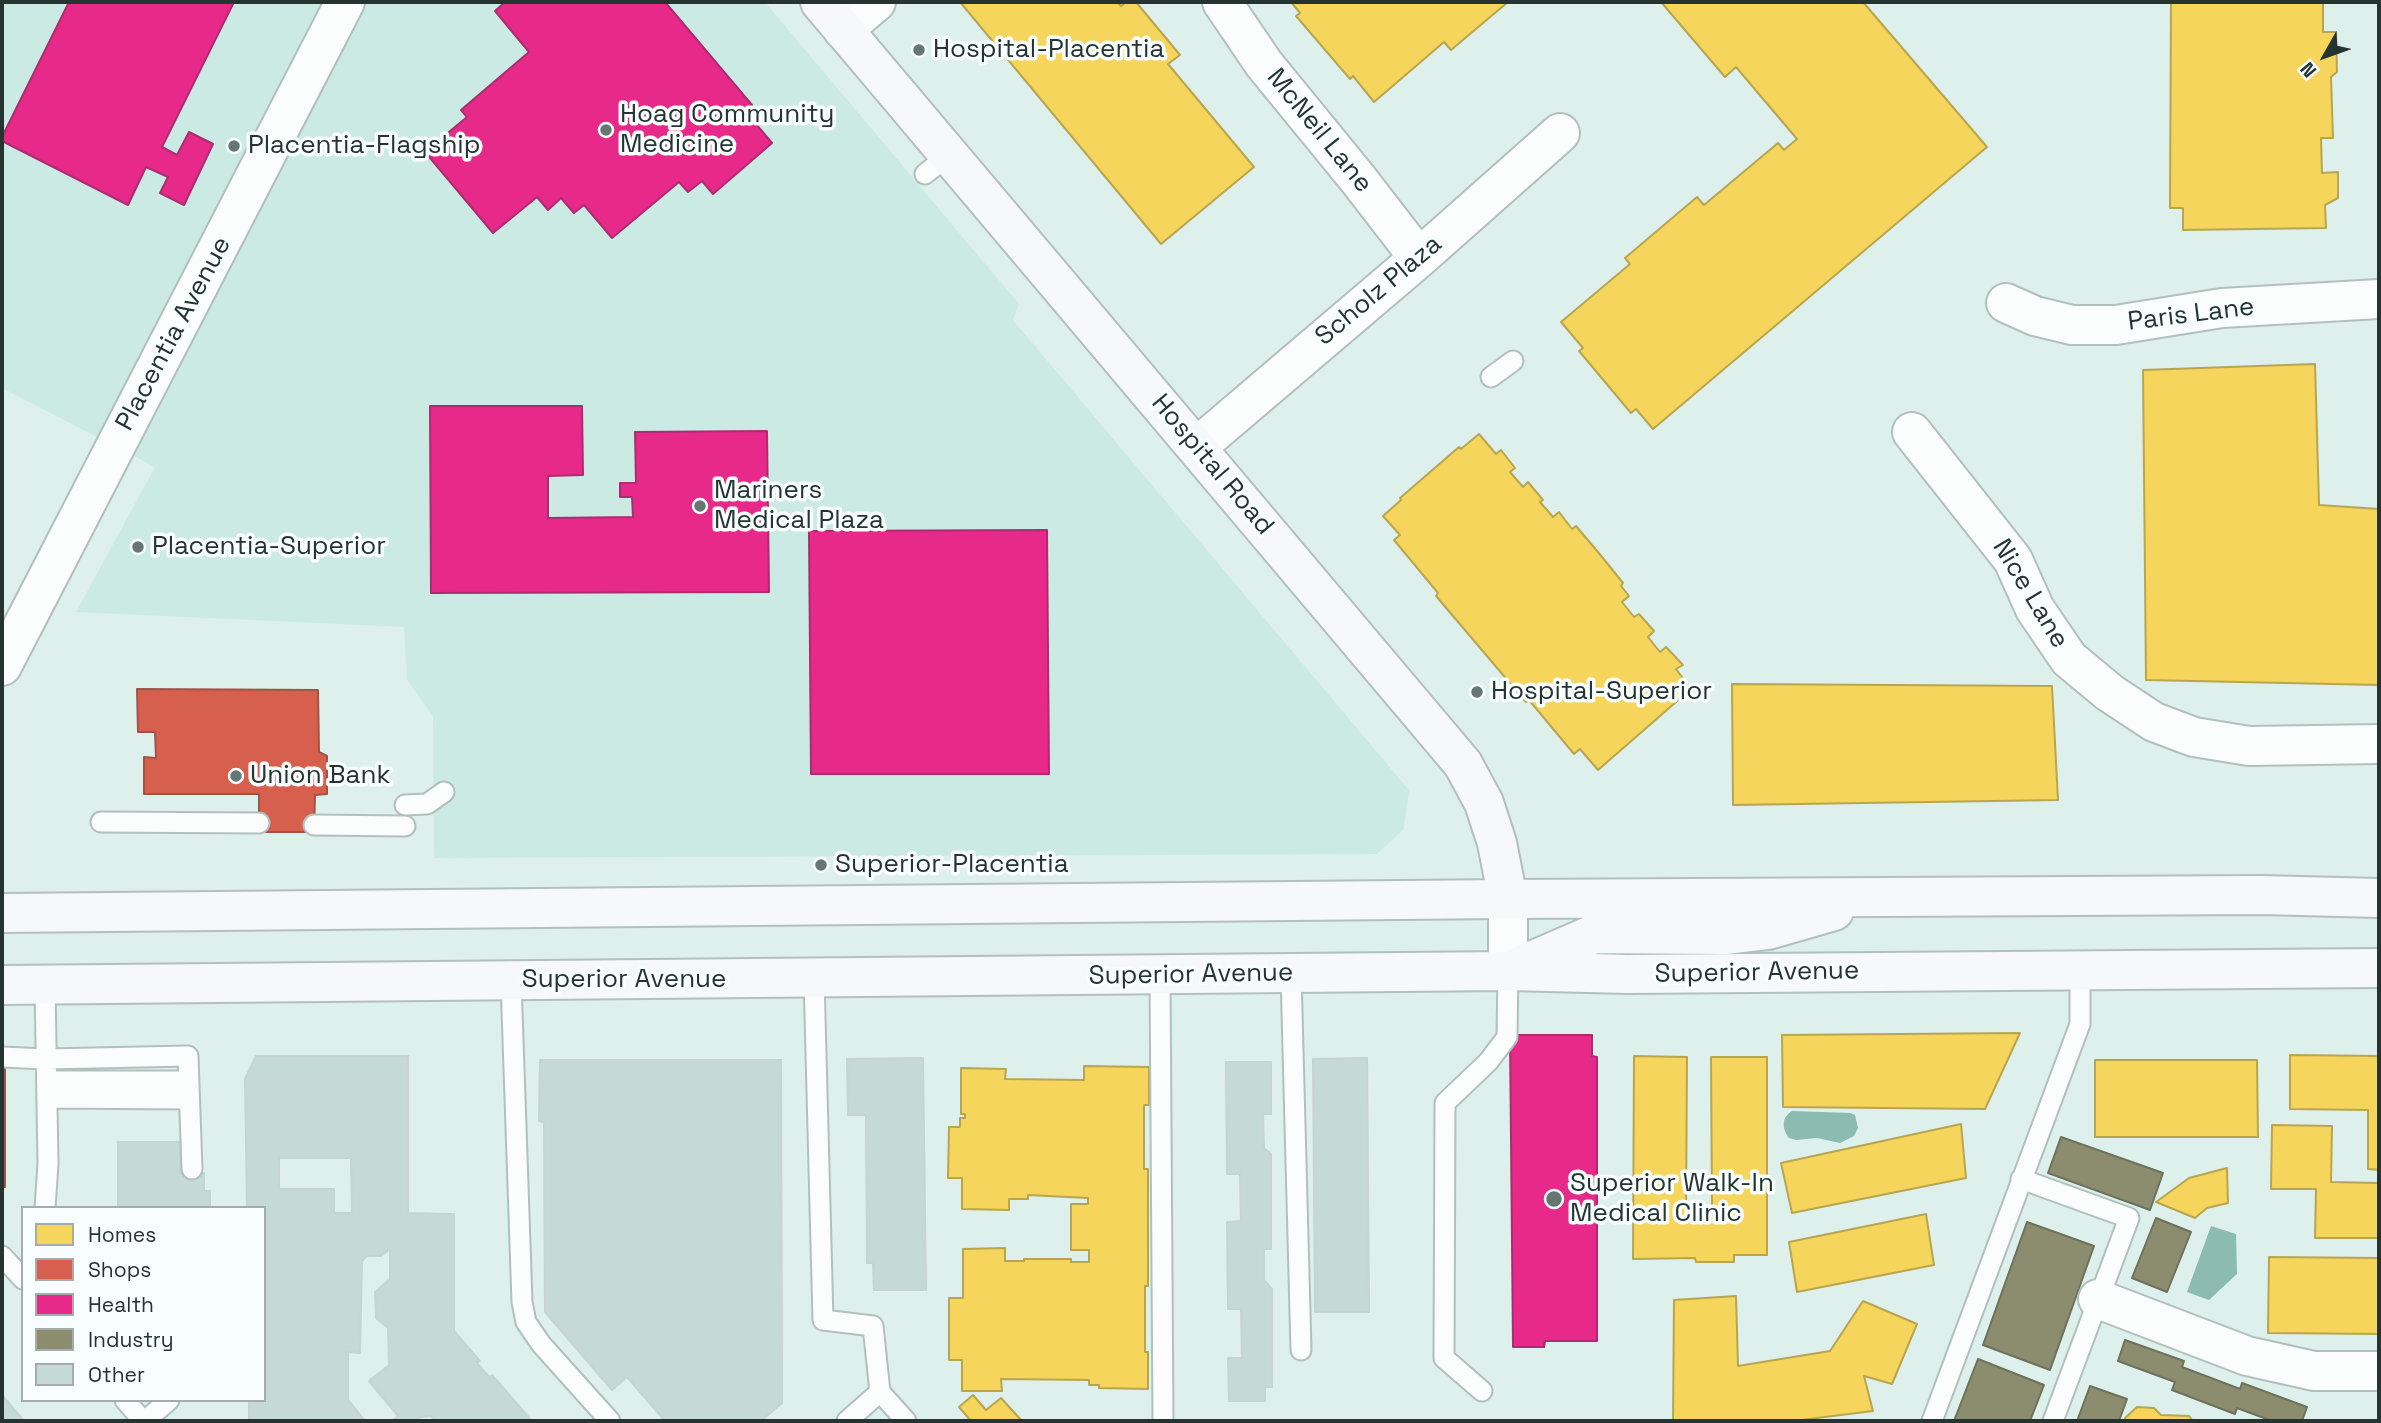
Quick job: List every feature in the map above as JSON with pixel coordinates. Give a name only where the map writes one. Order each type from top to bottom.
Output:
[{"type":"main road","name":"Hospital Road","points":[[832,16],[937,164],[1197,447],[1462,764],[1485,803],[1497,843],[1508,898]]},
{"type":"main road","points":[[2,913],[1508,898],[2261,895],[2379,898]]},
{"type":"main road","points":[[1508,971],[1594,934],[1727,935],[1768,930],[1872,898]]},
{"type":"main road","name":"Superior Avenue","points":[[2,985],[1508,971],[1628,974],[2379,968]]},
{"type":"street","name":"Placentia Avenue","points":[[2,666],[345,2]]},
{"type":"street","points":[[832,16],[876,2]]},
{"type":"street","name":"McNeil Lane","points":[[1222,2],[1264,64],[1358,178],[1419,258]]},
{"type":"street","name":"Scholz Plaza","points":[[1197,447],[1419,258],[1560,133]]},
{"type":"street","name":"Paris Lane","points":[[2006,303],[2035,316],[2072,325],[2116,325],[2222,308],[2379,299]]},
{"type":"street","name":"Nice Lane","points":[[1912,432],[2014,560],[2035,609],[2069,659],[2110,693],[2154,722],[2194,737],[2249,746],[2379,744]]},
{"type":"street","name":"Hospital Road","points":[[1508,898],[1508,971]]},
{"type":"street","points":[[2098,1299],[2248,1356],[2314,1371],[2379,1371]]},
{"type":"lane","points":[[1491,377],[1513,360]]},
{"type":"lane","points":[[405,805],[427,804],[444,792]]},
{"type":"lane","points":[[102,822],[259,823]]},
{"type":"lane","points":[[314,825],[405,826]]},
{"type":"lane","points":[[1932,1421],[2080,1024],[2080,969]]},
{"type":"lane","points":[[1482,1391],[1444,1358],[1445,1103],[1488,1062],[1507,1037],[1508,971]]},
{"type":"lane","points":[[1291,974],[1301,1350]]},
{"type":"lane","points":[[1160,975],[1163,1421]]},
{"type":"lane","points":[[814,978],[823,1320],[873,1326],[880,1392],[906,1421]]},
{"type":"lane","points":[[511,981],[523,1302],[526,1322],[541,1344],[610,1421]]},
{"type":"lane","points":[[45,985],[48,1164],[45,1206]]},
{"type":"lane","points":[[2,1057],[46,1059],[188,1056],[192,1169]]},
{"type":"lane","points":[[47,1089],[188,1090]]},
{"type":"lane","points":[[2021,1179],[2129,1218],[2053,1421]]},
{"type":"lane","points":[[2,1256],[21,1277]]},
{"type":"lane","points":[[847,1421],[880,1392]]},
{"type":"lane","points":[[127,1402],[144,1421],[167,1402]]},
{"type":"shaded area","points":[[2,2],[765,2],[1019,304],[1013,320],[1409,790],[1404,829],[1377,854],[434,858],[433,716],[407,680],[404,627],[76,612],[155,467],[2,388]]},
{"type":"shaded area","points":[[1792,1111],[1850,1113],[1855,1115],[1858,1128],[1854,1136],[1840,1143],[1817,1138],[1796,1140],[1789,1138],[1784,1127],[1784,1120]]},
{"type":"shaded area","points":[[2211,1226],[2236,1234],[2237,1274],[2209,1300],[2187,1292]]},
{"type":"building: Homes","points":[[960,2],[1117,2],[1121,6],[1127,2],[1136,2],[1180,55],[1168,64],[1254,167],[1161,244]]},
{"type":"building: Homes","points":[[1291,2],[1508,2],[1451,50],[1444,42],[1374,102],[1353,76],[1350,79],[1296,16],[1300,13]]},
{"type":"building: Homes","points":[[1661,2],[1863,2],[1987,147],[1653,429],[1636,409],[1631,413],[1579,351],[1583,348],[1561,322],[1630,264],[1625,258],[1697,197],[1704,205],[1778,143],[1784,150],[1797,139],[1736,67],[1725,77]]},
{"type":"building: Homes","points":[[2171,2],[2323,2],[2323,32],[2336,32],[2337,72],[2331,77],[2333,138],[2321,138],[2322,173],[2338,172],[2338,198],[2325,205],[2326,228],[2183,230],[2183,208],[2170,208]]},
{"type":"building: Homes","points":[[2315,364],[2319,505],[2379,509],[2379,685],[2146,680],[2143,370]]},
{"type":"building: Homes","points":[[1479,434],[1496,454],[1501,450],[1515,468],[1510,472],[1523,487],[1528,482],[1553,517],[1559,512],[1572,529],[1576,526],[1623,583],[1621,586],[1629,596],[1622,602],[1634,617],[1639,614],[1654,631],[1648,637],[1660,652],[1666,647],[1683,665],[1676,669],[1691,689],[1598,770],[1580,749],[1574,754],[1436,596],[1438,593],[1394,540],[1400,535],[1383,516],[1459,447],[1461,449]]},
{"type":"building: Homes","points":[[1732,684],[2052,686],[2058,800],[1733,805]]},
{"type":"building: Homes","points":[[2020,1033],[1985,1109],[1783,1107],[1782,1035]]},
{"type":"building: Homes","points":[[2290,1055],[2379,1056],[2379,1170],[2368,1169],[2368,1110],[2290,1109]]},
{"type":"building: Homes","points":[[1634,1056],[1687,1057],[1686,1210],[1712,1210],[1711,1057],[1767,1057],[1767,1255],[1734,1255],[1734,1262],[1696,1262],[1695,1258],[1633,1259]]},
{"type":"building: Homes","points":[[2095,1060],[2257,1060],[2258,1137],[2095,1137]]},
{"type":"building: Homes","points":[[1084,1066],[1149,1067],[1149,1105],[1144,1105],[1144,1169],[1148,1169],[1145,1352],[1148,1352],[1148,1389],[1099,1388],[1099,1385],[1089,1385],[1089,1380],[1001,1379],[1002,1391],[962,1391],[962,1360],[949,1360],[949,1298],[963,1298],[963,1249],[1005,1248],[1005,1261],[1071,1259],[1071,1262],[1089,1262],[1089,1250],[1071,1250],[1071,1204],[1088,1204],[1088,1198],[1028,1195],[1028,1199],[1009,1199],[1009,1210],[962,1209],[962,1178],[948,1178],[949,1127],[960,1127],[960,1118],[965,1118],[965,1114],[961,1114],[961,1068],[1006,1069],[1005,1079],[1084,1080]]},
{"type":"building: Homes","points":[[1961,1124],[1966,1178],[1792,1213],[1781,1163]]},
{"type":"building: Homes","points":[[2272,1125],[2332,1126],[2331,1182],[2379,1183],[2379,1238],[2315,1238],[2316,1189],[2271,1189]]},
{"type":"building: Homes","points":[[2227,1168],[2228,1203],[2207,1208],[2195,1218],[2156,1202],[2189,1178]]},
{"type":"building: Homes","points":[[1926,1214],[1934,1265],[1797,1292],[1789,1242]]},
{"type":"building: Homes","points":[[2269,1257],[2379,1258],[2379,1334],[2268,1333]]},
{"type":"building: Homes","points":[[1736,1296],[1738,1366],[1830,1351],[1863,1301],[1917,1324],[1892,1384],[1864,1376],[1873,1411],[1793,1421],[1673,1421],[1674,1300]]},
{"type":"building: Homes","points":[[973,1395],[986,1410],[1001,1398],[1022,1421],[971,1421],[959,1407]]},
{"type":"building: Homes","points":[[2137,1407],[2154,1408],[2161,1415],[2189,1416],[2193,1421],[2125,1421]]},
{"type":"building: Shops","name":"Union Bank","points":[[137,689],[318,690],[319,752],[327,756],[327,794],[315,795],[314,832],[259,832],[259,794],[144,794],[144,757],[156,758],[155,732],[138,732]]},
{"type":"building: Shops","points":[[2,1067],[5,1067],[5,1187],[2,1187]]},
{"type":"building: Health","points":[[69,2],[234,2],[162,147],[177,155],[189,132],[213,144],[184,205],[160,193],[168,177],[146,167],[128,205],[2,141]]},
{"type":"building: Health","name":"Hoag Community Medicine","points":[[505,2],[665,2],[752,105],[745,111],[772,143],[713,194],[702,181],[688,192],[679,182],[612,238],[584,205],[574,213],[561,198],[548,210],[537,197],[493,233],[425,152],[467,117],[461,110],[529,52],[495,11]]},
{"type":"building: Health","name":"Mariners Medical Plaza","points":[[430,406],[582,406],[583,475],[548,476],[548,518],[633,517],[632,497],[620,497],[620,483],[636,483],[635,432],[767,431],[769,592],[431,593]]},
{"type":"building: Health","points":[[1047,530],[1049,774],[811,774],[809,531]]},
{"type":"building: Health","name":"Superior Walk-In Medical Clinic","points":[[1510,1035],[1592,1035],[1592,1056],[1597,1057],[1597,1341],[1545,1341],[1544,1347],[1513,1347]]},
{"type":"building: Industry","points":[[2061,1137],[2163,1173],[2150,1210],[2048,1173]]},
{"type":"building: Industry","points":[[2156,1218],[2191,1232],[2167,1292],[2132,1278]]},
{"type":"building: Industry","points":[[2027,1222],[2094,1246],[2050,1370],[1983,1345]]},
{"type":"building: Industry","points":[[2125,1340],[2184,1361],[2182,1367],[2240,1389],[2242,1383],[2307,1407],[2302,1421],[2272,1421],[2237,1408],[2235,1414],[2172,1390],[2175,1382],[2118,1361]]},
{"type":"building: Industry","points":[[1978,1359],[2044,1385],[2030,1421],[1954,1421]]},
{"type":"building: Industry","points":[[2090,1386],[2127,1399],[2119,1421],[2077,1421]]},
{"type":"building: Other","points":[[256,1056],[408,1056],[408,1213],[454,1214],[454,1331],[480,1361],[477,1363],[489,1377],[492,1375],[532,1421],[435,1421],[431,1416],[421,1417],[416,1421],[392,1421],[398,1416],[369,1381],[389,1365],[388,1328],[376,1318],[375,1292],[390,1279],[390,1249],[381,1256],[367,1256],[362,1261],[360,1353],[348,1352],[348,1400],[365,1421],[249,1421],[249,1402],[266,1402],[266,1206],[247,1206],[245,1079]],"holes":[[[279,1158],[351,1158],[352,1213],[334,1213],[334,1189],[279,1189]]]},
{"type":"building: Other","points":[[923,1058],[926,1290],[874,1290],[873,1263],[867,1263],[866,1115],[848,1115],[847,1059]]},
{"type":"building: Other","points":[[1367,1058],[1369,1312],[1315,1312],[1313,1059]]},
{"type":"building: Other","points":[[540,1060],[781,1060],[782,1403],[761,1421],[665,1421],[627,1377],[612,1390],[545,1312],[544,1122],[539,1121]]},
{"type":"building: Other","points":[[1226,1062],[1271,1062],[1271,1114],[1263,1114],[1264,1148],[1271,1154],[1271,1249],[1264,1249],[1264,1280],[1272,1289],[1272,1387],[1265,1387],[1265,1401],[1229,1401],[1228,1358],[1242,1358],[1241,1309],[1228,1309],[1227,1222],[1241,1221],[1240,1174],[1227,1174]]},
{"type":"building: Other","points":[[118,1142],[180,1142],[180,1173],[204,1173],[204,1191],[210,1191],[210,1206],[118,1206]]},
{"type":"building: Other","points":[[2,1395],[24,1421],[2,1421]]},
{"type":"place","name":"Hospital-Placentia","points":[[919,50]]},
{"type":"place","name":"Hoag Community Medicine","points":[[606,130]]},
{"type":"place","name":"Placentia-Flagship","points":[[234,146]]},
{"type":"place","name":"Mariners Medical Plaza","points":[[700,506]]},
{"type":"place","name":"Placentia-Superior","points":[[138,547]]},
{"type":"place","name":"Hospital-Superior","points":[[1477,692]]},
{"type":"place","name":"Union Bank","points":[[236,776]]},
{"type":"place","name":"Superior-Placentia","points":[[821,865]]},
{"type":"place","name":"Superior Walk-In Medical Clinic","points":[[1554,1199]]}]
